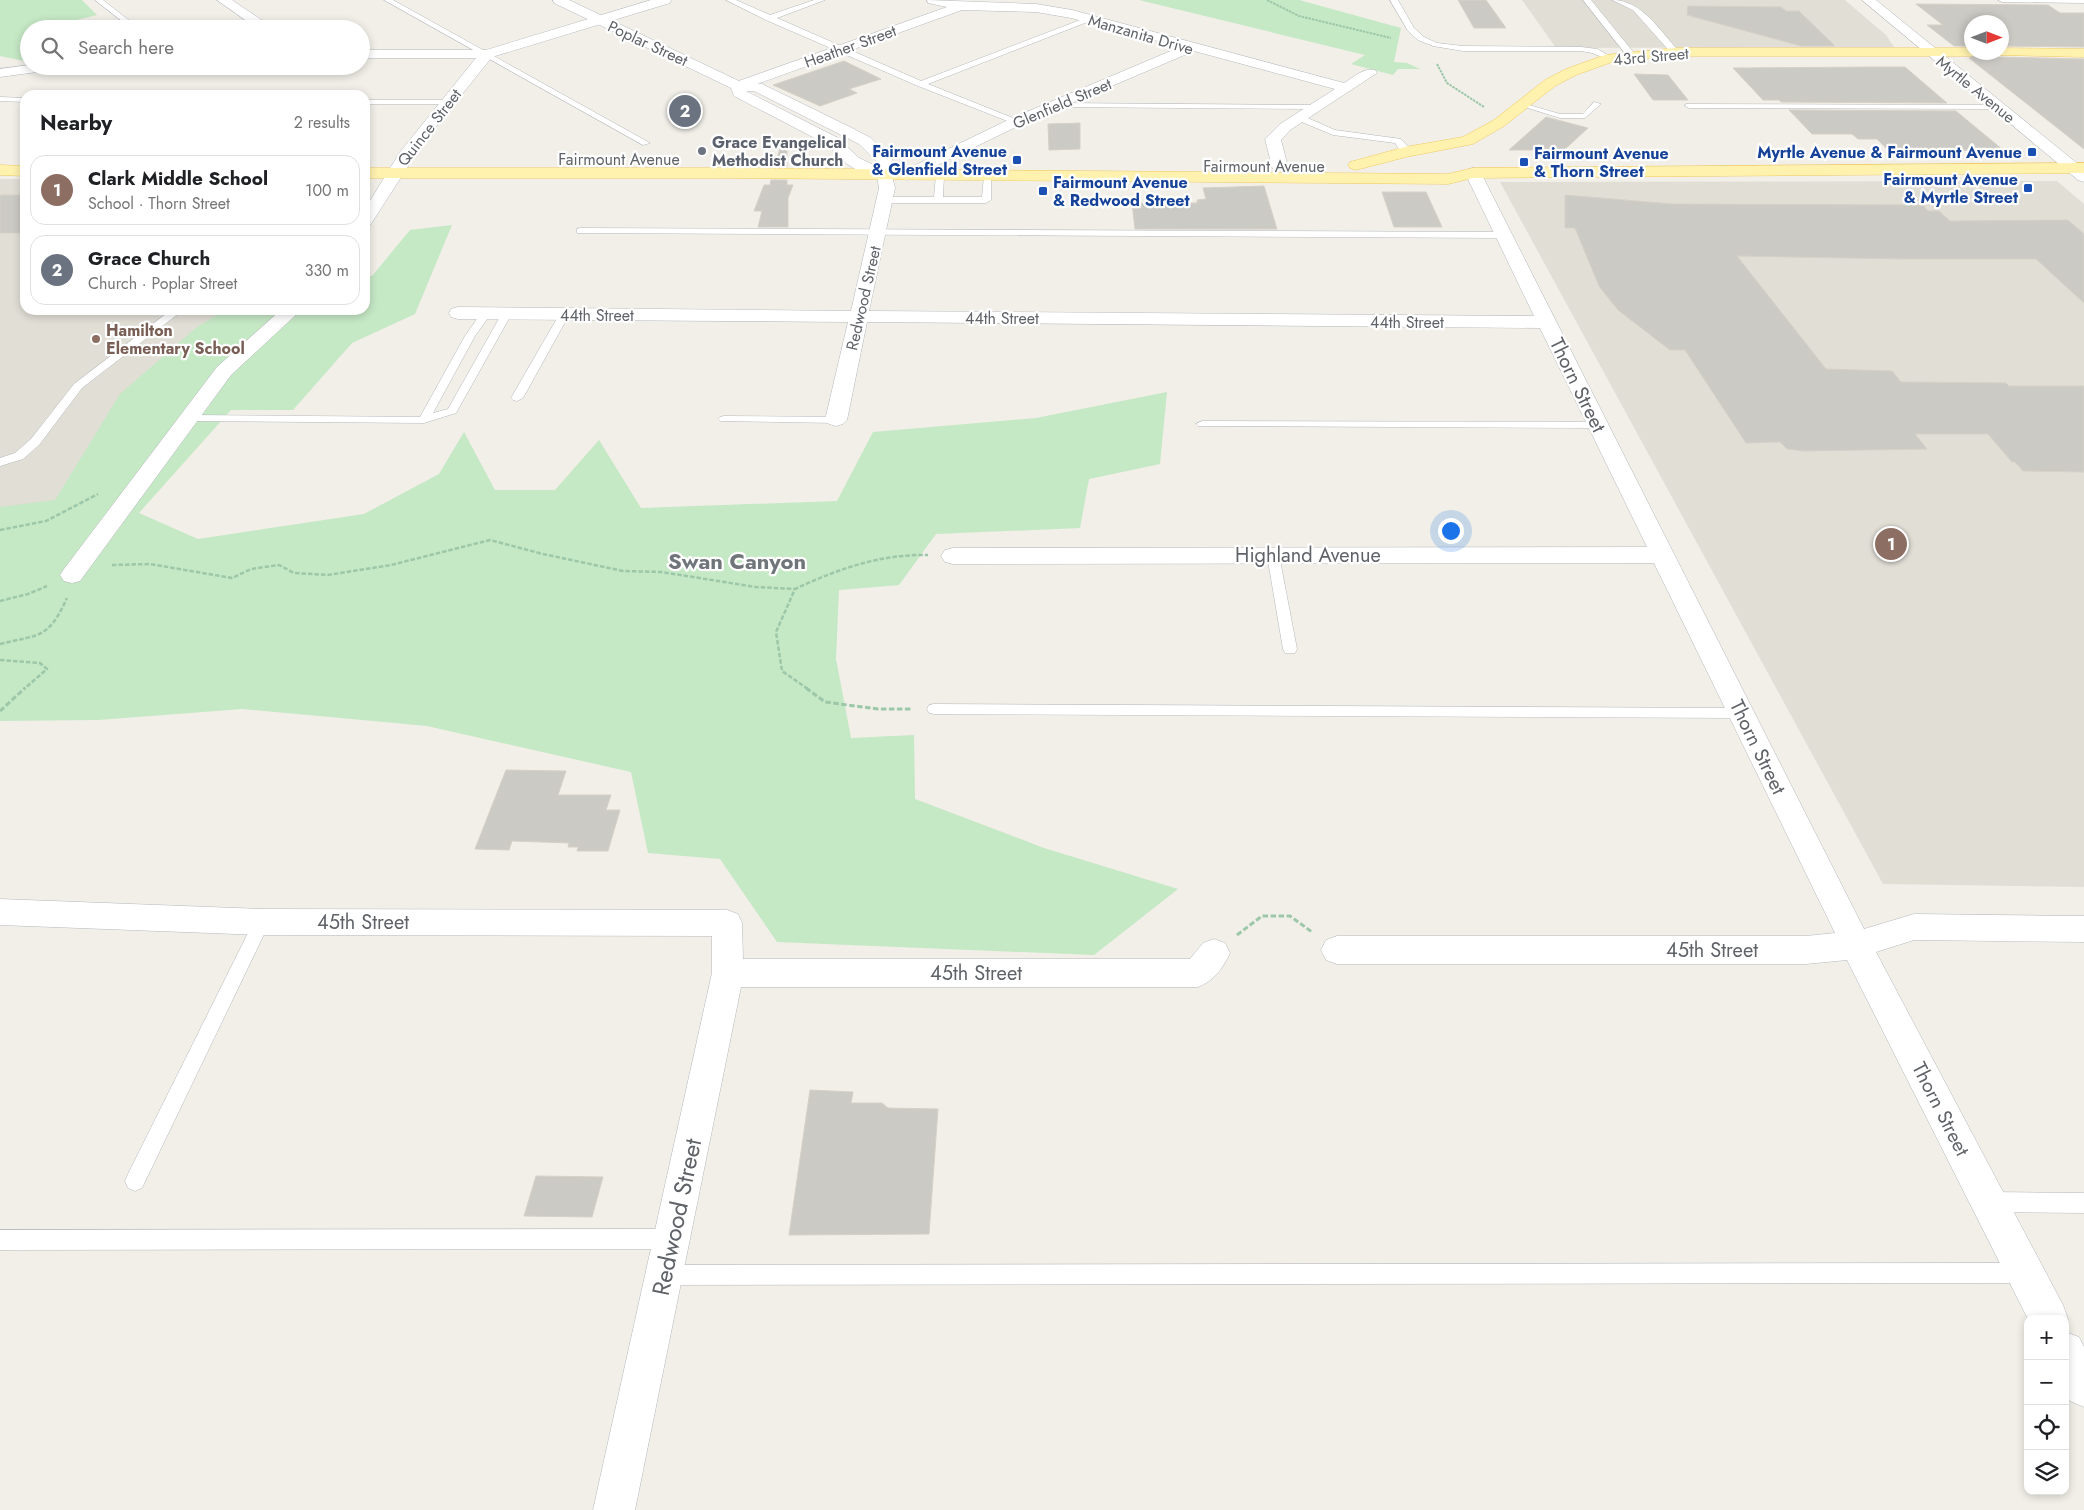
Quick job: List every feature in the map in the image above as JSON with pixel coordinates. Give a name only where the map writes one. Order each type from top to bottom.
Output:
[{"type":"main road","name":"43rd Street","points":[[1356,165],[1405,152],[1467,141],[1499,123],[1550,83],[1571,72],[1610,58],[1675,52],[1964,52]]},
{"type":"main road","points":[[2009,52],[2084,53]]},
{"type":"main road","points":[[1466,164],[1460,153],[1467,141]]},
{"type":"main road","points":[[0,156],[20,156]]},
{"type":"main road","name":"Fairmount Avenue","points":[[370,158],[853,161]]},
{"type":"main road","name":"Fairmount Avenue","points":[[885,168],[908,175],[937,169],[988,176],[1448,179],[1466,164]]},
{"type":"main road","name":"Fairmount Avenue","points":[[370,173],[1356,165],[1448,167],[1466,164],[2080,171]]},
{"type":"main road","points":[[0,170],[20,170]]},
{"type":"street","points":[[223,0],[254,20]]},
{"type":"street","name":"Poplar Street","points":[[559,0],[738,86],[757,87],[848,130],[864,141],[885,168]]},
{"type":"street","points":[[370,54],[487,54],[665,0]]},
{"type":"street","name":"Manzanita Drive","points":[[932,0],[962,6],[1036,8],[1091,19],[1190,48],[1347,88]]},
{"type":"street","name":"Myrtle Avenue","points":[[1868,0],[2080,171]]},
{"type":"street","name":"Heather Street","points":[[738,86],[962,6]]},
{"type":"street","name":"Glenfield Street","points":[[937,169],[1015,122],[1190,48]]},
{"type":"street","name":"Quince Street","points":[[371,205],[404,158],[487,54]]},
{"type":"street","points":[[0,73],[20,70]]},
{"type":"street","points":[[1280,167],[1273,139],[1285,127],[1370,73]]},
{"type":"street","name":"Poplar Street","points":[[738,86],[739,93],[832,141],[853,161],[866,169],[885,168]]},
{"type":"street","name":"Thorn Street","points":[[1466,164],[1504,235],[1856,945],[2047,1315]]},
{"type":"street","name":"Redwood Street","points":[[836,420],[878,232],[886,188],[885,168]]},
{"type":"street","name":"44th Street","points":[[458,313],[485,315],[1547,322]]},
{"type":"street","points":[[72,575],[224,371],[286,315]]},
{"type":"street","name":"Highland Avenue","points":[[953,556],[1663,555]]},
{"type":"street","name":"45th Street","points":[[0,912],[262,922],[727,923]]},
{"type":"street","name":"Redwood Street","points":[[614,1510],[728,972],[727,923]]},
{"type":"street","name":"45th Street","points":[[1337,950],[1806,950],[1856,945],[1914,927],[2084,928]]},
{"type":"street","name":"45th Street","points":[[728,972],[1198,972],[1214,953]]},
{"type":"street","points":[[2069,1359],[2084,1387]]},
{"type":"lane","points":[[99,0],[125,20]]},
{"type":"lane","points":[[388,0],[646,143]]},
{"type":"lane","points":[[730,0],[843,48],[921,84],[1015,122]]},
{"type":"lane","points":[[769,18],[821,0]]},
{"type":"lane","points":[[1394,0],[1402,18],[1426,42],[1442,46],[1470,48],[1581,49],[1594,51],[1610,58]]},
{"type":"lane","points":[[1587,0],[1631,55]]},
{"type":"lane","points":[[1616,0],[1636,8],[1675,52]]},
{"type":"lane","points":[[2002,0],[2084,1]]},
{"type":"lane","points":[[921,84],[1091,19]]},
{"type":"lane","points":[[0,100],[20,100]]},
{"type":"lane","points":[[370,102],[448,102]]},
{"type":"lane","points":[[1522,105],[1560,116],[1585,116],[1597,104]]},
{"type":"lane","points":[[1058,105],[1317,107]]},
{"type":"lane","points":[[1689,106],[1999,107]]},
{"type":"lane","points":[[1300,118],[1333,132],[1398,141],[1404,147],[1405,152]]},
{"type":"lane","points":[[937,169],[938,200]]},
{"type":"lane","points":[[884,200],[986,200],[988,176]]},
{"type":"lane","points":[[580,232],[1504,235]]},
{"type":"lane","points":[[0,462],[19,456],[35,442],[78,386],[171,315]]},
{"type":"lane","points":[[424,420],[470,336],[485,315]]},
{"type":"lane","points":[[188,418],[424,420],[452,411],[506,315]]},
{"type":"lane","points":[[517,398],[564,315]]},
{"type":"lane","points":[[724,419],[836,420]]},
{"type":"lane","points":[[1202,424],[1598,425]]},
{"type":"lane","points":[[1273,555],[1290,649]]},
{"type":"lane","points":[[934,709],[1741,713]]},
{"type":"lane","points":[[136,1181],[262,922]]},
{"type":"lane","points":[[1989,1202],[2084,1203]]},
{"type":"lane","points":[[0,1240],[672,1239]]},
{"type":"lane","points":[[665,1275],[2025,1273]]},
{"type":"path","points":[[1267,0],[1299,16],[1409,42],[1426,42]]},
{"type":"path","points":[[1409,42],[1436,61],[1447,83],[1488,110]]},
{"type":"path","points":[[0,530],[46,521],[105,491]]},
{"type":"path","points":[[0,601],[28,594],[72,575],[110,565],[150,564],[232,578],[251,569],[279,565],[294,572],[328,576],[391,565],[490,540],[543,554],[622,571],[662,572],[756,587],[795,589],[830,572],[906,553],[953,556]]},
{"type":"path","points":[[0,644],[44,633],[57,619],[66,602],[72,575]]},
{"type":"path","points":[[795,589],[776,632],[782,671],[825,702],[878,709],[934,709]]},
{"type":"path","points":[[0,660],[40,663],[47,669],[36,681],[6,703],[0,710]]},
{"type":"path","points":[[1214,953],[1262,916],[1290,916],[1337,950]]},
{"type":"shaded area","points":[[1522,0],[1845,0],[1886,35],[1894,47],[1556,48]]},
{"type":"shaded area","name":"Hamilton Elementary School","points":[[0,179],[20,179],[20,315],[225,315],[68,513],[0,520]]},
{"type":"shaded area","points":[[2057,181],[2084,204],[2084,887],[1883,884],[1500,182]]},
{"type":"green space","points":[[0,0],[82,0],[97,15],[76,20],[20,20],[20,60],[0,56]]},
{"type":"green space","points":[[1139,0],[1299,0],[1401,28],[1394,62],[1407,63],[1420,69],[1398,69],[1393,75],[1351,64],[1365,55]]},
{"type":"green space","points":[[452,225],[415,314],[352,343],[293,410],[231,410],[139,513],[198,539],[364,514],[439,474],[464,432],[495,490],[555,490],[599,440],[641,508],[837,501],[873,432],[1036,418],[1167,392],[1160,464],[1089,479],[1080,528],[936,534],[899,585],[839,590],[836,659],[851,738],[914,735],[915,799],[1044,848],[1178,889],[1094,955],[777,942],[720,859],[648,853],[631,772],[427,726],[242,709],[98,720],[0,721],[0,507],[55,500],[120,394],[197,327],[217,315],[370,315],[370,276],[372,276],[410,230]]},
{"type":"building","points":[[1458,0],[1486,0],[1506,28],[1474,28]]},
{"type":"building","points":[[1916,4],[2048,5],[2060,13],[2084,13],[2084,47],[2009,46],[2009,15],[1964,15],[1964,46],[1954,46],[1927,25],[1943,25]]},
{"type":"building","points":[[1688,6],[1781,7],[1786,11],[1799,11],[1835,46],[1801,46],[1687,15]]},
{"type":"building","points":[[2009,57],[2084,59],[2084,149],[1972,60],[2009,60]]},
{"type":"building","points":[[844,61],[881,79],[849,89],[857,93],[820,106],[773,85]]},
{"type":"building","points":[[1905,67],[1947,103],[1781,102],[1779,100],[1763,100],[1733,68]]},
{"type":"building","points":[[1634,74],[1668,75],[1688,100],[1653,100]]},
{"type":"building","points":[[1789,110],[1956,111],[2003,150],[1889,151],[1877,139],[1858,139],[1852,134],[1812,134]]},
{"type":"building","points":[[1546,117],[1588,128],[1564,150],[1509,150]]},
{"type":"building","points":[[1080,123],[1080,149],[1049,150],[1048,124]]},
{"type":"building","points":[[780,148],[787,149],[787,167],[775,167]]},
{"type":"building","points":[[771,180],[787,180],[787,185],[793,185],[788,198],[788,227],[758,227],[762,211],[754,211],[764,185],[770,185]]},
{"type":"building","points":[[1264,186],[1277,229],[1135,229],[1132,203],[1197,203],[1197,200],[1206,199],[1203,188]]},
{"type":"building","points":[[1382,192],[1426,192],[1442,227],[1394,227]]},
{"type":"building","points":[[0,195],[20,195],[20,233],[0,233]]},
{"type":"building","points":[[1565,195],[1672,204],[1923,205],[1928,211],[1939,211],[1950,221],[2068,220],[2084,234],[2084,303],[2036,259],[1737,256],[1826,369],[1892,371],[1901,382],[2006,383],[2009,386],[2084,386],[2084,472],[2023,471],[2015,462],[2012,462],[1988,434],[1915,434],[1927,449],[1804,451],[1787,449],[1780,442],[1746,443],[1685,350],[1670,350],[1618,310],[1599,286],[1575,228],[1565,228]]},
{"type":"building","points":[[506,770],[566,771],[558,795],[611,795],[606,810],[620,810],[608,851],[577,851],[578,847],[568,847],[569,843],[512,841],[509,850],[475,849]]},
{"type":"building","points":[[810,1090],[853,1092],[851,1103],[882,1103],[888,1108],[938,1109],[929,1234],[789,1235]]},
{"type":"building","points":[[536,1176],[603,1177],[592,1217],[524,1216]]},
{"type":"place","name":"Grace Church","points":[[685,111]]},
{"type":"place","name":"Grace Evangelical Methodist Church","points":[[702,151]]},
{"type":"place","name":"Myrtle Avenue & Fairmount Avenue","points":[[2032,152]]},
{"type":"place","name":"Fairmount Avenue & Glenfield Street","points":[[1017,160]]},
{"type":"place","name":"Fairmount Avenue & Thorn Street","points":[[1524,162]]},
{"type":"place","name":"Fairmount Avenue & Myrtle Street","points":[[2028,188]]},
{"type":"place","name":"Fairmount Avenue & Redwood Street","points":[[1043,191]]},
{"type":"place","name":"Hamilton Elementary School","points":[[96,339]]},
{"type":"place","name":"Clark Middle School","points":[[1891,544]]},
{"type":"district","name":"Swan Canyon","points":[[737,561]]}]
